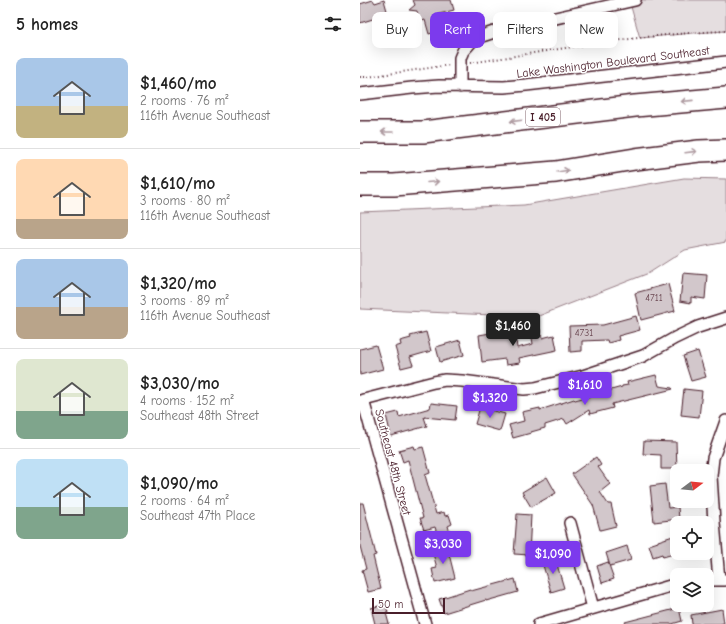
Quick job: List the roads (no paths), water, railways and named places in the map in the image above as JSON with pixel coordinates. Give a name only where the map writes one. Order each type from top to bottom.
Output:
[{"type":"highway","name":"I 405","points":[[360,132],[423,132],[635,106],[726,98]]},
{"type":"highway","points":[[360,185],[394,185],[556,172],[635,159],[699,151],[726,150]]},
{"type":"highway","points":[[360,195],[394,185]]},
{"type":"street","points":[[460,87],[460,58],[463,51],[476,38],[494,32],[635,0]]},
{"type":"street","name":"Lake Washington Boulevard Southeast","points":[[360,94],[438,86],[504,87],[726,62]]},
{"type":"street","points":[[361,401],[446,380],[524,389],[536,388],[583,376],[643,356],[698,327],[726,318]]},
{"type":"street","name":"Southeast 48th Street","points":[[361,401],[425,624]]},
{"type":"street","points":[[723,580],[714,522],[711,476],[714,458],[726,421]]},
{"type":"street","points":[[570,523],[593,608]]},
{"type":"street","points":[[539,624],[670,586]]}]
